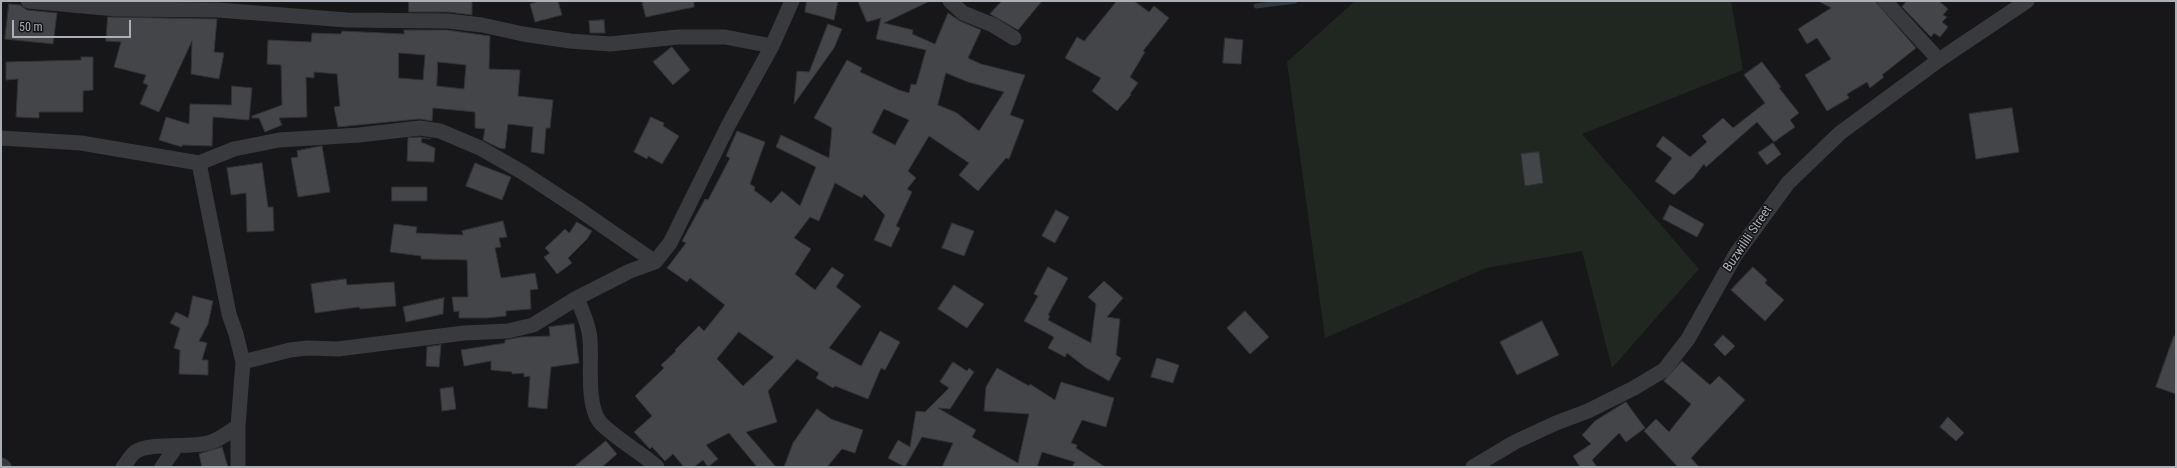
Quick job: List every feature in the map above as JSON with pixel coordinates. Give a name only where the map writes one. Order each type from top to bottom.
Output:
[{"type":"street","points":[[28,1],[116,9],[218,10],[347,20],[448,22],[482,25],[523,34],[570,41],[610,44],[678,37],[725,36],[772,46]]},
{"type":"street","points":[[243,362],[290,350],[308,348],[338,349],[464,333],[508,331],[533,325],[577,298],[630,271],[655,262],[670,242],[729,124],[772,46],[792,1]]},
{"type":"street","points":[[950,1],[963,13],[993,26],[1014,38]]},
{"type":"street","points":[[1885,1],[1939,60]]},
{"type":"street","name":"Buzwilili Street","points":[[1473,467],[1515,442],[1556,423],[1588,412],[1634,388],[1664,370],[1688,339],[1736,254],[1788,183],[1840,133],[1939,60],[2027,1]]},
{"type":"street","points":[[1,138],[81,143],[199,163],[234,149],[279,140],[359,135],[420,128],[440,131],[480,148],[522,172],[655,262]]},
{"type":"street","points":[[199,163],[229,314],[243,362],[238,426],[238,467]]},
{"type":"street","points":[[577,298],[586,321],[590,338],[590,378],[594,404],[599,420],[657,467]]},
{"type":"street","points":[[123,467],[134,453],[146,447],[176,447],[208,443],[220,438],[238,426]]},
{"type":"street","points":[[162,467],[176,447]]},
{"type":"shaded area","points":[[1355,1],[1731,1],[1743,70],[1582,134],[1699,269],[1612,368],[1582,251],[1486,268],[1325,338],[1287,62]]},
{"type":"building","points":[[409,1],[472,1],[472,15],[448,12],[409,12]]},
{"type":"building","points":[[540,1],[558,1],[562,15],[535,22],[530,4]]},
{"type":"building","points":[[642,1],[694,1],[694,7],[646,17]]},
{"type":"building","points":[[807,1],[838,1],[834,20],[805,12]]},
{"type":"building","points":[[858,1],[930,1],[884,23],[913,30],[912,34],[935,44],[948,13],[960,21],[981,30],[968,58],[981,64],[1025,75],[1010,115],[1024,120],[1009,159],[1006,158],[978,191],[959,175],[969,163],[929,136],[908,171],[916,178],[907,189],[912,192],[896,226],[900,228],[891,247],[874,240],[885,215],[864,194],[862,198],[835,183],[819,221],[810,217],[794,238],[811,249],[795,274],[815,290],[832,267],[844,275],[836,287],[861,306],[829,348],[861,366],[880,331],[900,342],[885,370],[881,368],[868,399],[835,386],[833,388],[816,378],[819,373],[797,359],[768,391],[777,422],[746,432],[776,467],[757,467],[729,433],[706,445],[718,459],[708,467],[703,460],[694,467],[684,467],[673,454],[665,461],[652,447],[650,449],[634,432],[652,416],[635,396],[664,368],[661,365],[676,351],[675,350],[699,326],[704,331],[725,305],[690,278],[687,282],[667,268],[686,243],[682,241],[705,199],[708,200],[730,158],[726,156],[737,131],[765,142],[750,184],[755,187],[754,190],[771,203],[782,191],[800,206],[816,167],[776,147],[781,135],[829,158],[832,128],[814,118],[847,60],[862,68],[860,72],[899,90],[909,93],[911,84],[916,85],[926,50],[876,39],[881,18],[867,22]],"holes":[[[946,73],[968,82],[1004,92],[979,131],[957,113],[938,105]],[[884,109],[909,120],[895,145],[872,133]],[[739,332],[774,357],[743,386],[717,359]]]},
{"type":"building","points":[[1002,1],[1042,1],[1018,30],[990,14]]},
{"type":"building","points":[[1117,1],[1134,1],[1149,12],[1154,6],[1169,18],[1143,51],[1145,52],[1130,77],[1138,83],[1130,94],[1131,95],[1117,111],[1092,91],[1101,78],[1065,58],[1077,37],[1084,41]]},
{"type":"building","points":[[1818,1],[1875,1],[1916,48],[1882,75],[1884,77],[1870,88],[1867,82],[1847,94],[1849,98],[1827,111],[1805,75],[1831,59],[1817,38],[1807,44],[1798,29],[1831,8]]},
{"type":"building","points":[[1907,1],[1939,1],[1948,9],[1943,15],[1947,17],[1942,22],[1948,27],[1940,37],[1934,33],[1931,37],[1902,7]]},
{"type":"building","points":[[9,4],[20,5],[27,10],[57,13],[53,44],[5,39]]},
{"type":"building","points":[[108,17],[217,19],[214,52],[224,53],[219,79],[191,74],[192,41],[159,112],[140,104],[148,85],[143,83],[146,75],[114,67],[121,42],[106,41]]},
{"type":"building","points":[[604,20],[605,33],[590,33],[589,21]]},
{"type":"building","points":[[828,24],[842,29],[834,48],[794,104],[797,71],[809,72]]},
{"type":"building","points":[[404,30],[447,30],[490,36],[489,69],[520,70],[518,96],[553,100],[550,128],[546,128],[544,154],[531,152],[533,127],[508,124],[505,149],[499,148],[483,140],[485,129],[475,128],[475,112],[433,108],[432,121],[419,119],[338,127],[334,107],[340,106],[337,74],[314,72],[314,78],[306,77],[307,117],[279,118],[282,125],[265,132],[259,118],[252,118],[252,116],[282,105],[281,65],[267,64],[268,40],[311,42],[312,33],[341,34],[342,31],[404,34]],"holes":[[[399,53],[425,55],[423,80],[399,78]],[[438,62],[466,65],[464,89],[437,86]]]},
{"type":"building","points":[[1225,38],[1243,40],[1241,64],[1223,63]]},
{"type":"building","points":[[672,47],[690,70],[673,85],[653,62]]},
{"type":"building","points":[[81,57],[93,57],[93,90],[83,91],[83,112],[39,112],[39,118],[16,117],[18,79],[6,80],[6,62],[81,60]]},
{"type":"building","points":[[1762,62],[1781,87],[1779,88],[1799,113],[1790,120],[1795,127],[1774,142],[1757,122],[1706,167],[1704,164],[1693,178],[1674,195],[1655,181],[1672,158],[1656,146],[1663,136],[1690,157],[1707,142],[1702,136],[1723,118],[1733,128],[1765,103],[1744,75]]},
{"type":"building","points":[[232,86],[252,88],[249,120],[213,117],[212,146],[182,145],[182,147],[159,140],[166,117],[189,124],[190,104],[231,105]]},
{"type":"building","points":[[2012,108],[2019,152],[1976,159],[1969,114]]},
{"type":"building","points":[[651,117],[664,123],[663,126],[679,136],[662,164],[648,156],[647,159],[634,152]]},
{"type":"building","points":[[420,137],[431,139],[422,138],[421,142],[435,148],[434,162],[407,161],[408,138]]},
{"type":"building","points":[[1773,143],[1781,154],[1767,165],[1758,153]]},
{"type":"building","points":[[322,146],[330,192],[298,197],[291,158],[298,157],[297,151]]},
{"type":"building","points":[[1539,152],[1543,183],[1525,186],[1521,154]]},
{"type":"building","points":[[262,163],[268,207],[273,207],[274,231],[247,232],[246,193],[231,195],[227,168]]},
{"type":"building","points":[[475,163],[511,177],[502,200],[466,186]]},
{"type":"building","points":[[392,187],[427,187],[427,201],[392,201]]},
{"type":"building","points":[[1670,205],[1704,224],[1697,237],[1663,219]]},
{"type":"building","points":[[1056,210],[1069,217],[1055,243],[1042,236]]},
{"type":"building","points":[[503,221],[507,237],[499,238],[501,247],[495,248],[501,278],[535,273],[538,289],[530,290],[531,309],[506,311],[506,316],[459,318],[459,311],[454,312],[452,297],[468,297],[467,260],[421,259],[421,256],[390,252],[394,224],[417,227],[416,233],[463,235],[462,231]]},
{"type":"building","points":[[577,222],[592,231],[587,239],[568,258],[572,263],[557,274],[544,257],[550,253],[545,248],[565,229],[569,233]]},
{"type":"building","points":[[952,223],[974,231],[964,256],[942,248]]},
{"type":"building","points":[[1048,267],[1068,278],[1048,315],[1050,316],[1048,320],[1091,343],[1096,304],[1088,297],[1104,281],[1123,298],[1107,317],[1120,319],[1116,355],[1121,358],[1109,381],[1085,367],[1067,353],[1065,357],[1048,348],[1054,337],[1024,321],[1038,296],[1034,294]]},
{"type":"building","points":[[1753,267],[1767,280],[1765,283],[1784,300],[1765,321],[1731,290]]},
{"type":"building","points":[[346,279],[347,285],[394,282],[396,306],[360,309],[359,307],[315,313],[311,284]]},
{"type":"building","points":[[954,285],[984,304],[967,328],[938,309]]},
{"type":"building","points":[[193,296],[213,301],[208,324],[199,341],[207,343],[202,360],[208,360],[208,375],[179,374],[180,350],[174,348],[180,328],[170,323],[176,312],[188,318]]},
{"type":"building","points":[[444,298],[443,314],[406,322],[403,307]]},
{"type":"building","points":[[1245,311],[1269,337],[1250,354],[1227,328]]},
{"type":"building","points":[[1542,321],[1559,355],[1517,375],[1500,342]]},
{"type":"building","points":[[574,324],[579,363],[551,367],[547,409],[528,407],[530,376],[524,377],[524,373],[512,374],[512,372],[491,370],[491,361],[464,366],[461,350],[505,343],[505,340],[521,337],[550,336],[549,327]]},
{"type":"building","points":[[1723,335],[1735,346],[1725,356],[1714,345]]},
{"type":"building","points":[[2174,336],[2176,336],[2176,394],[2156,387]]},
{"type":"building","points":[[441,345],[439,367],[426,366],[427,347]]},
{"type":"building","points":[[1157,358],[1179,365],[1173,383],[1151,377]]},
{"type":"building","points":[[1682,361],[1710,385],[1719,376],[1745,400],[1691,458],[1699,467],[1678,467],[1644,431],[1656,419],[1669,432],[1691,404],[1664,381]]},
{"type":"building","points":[[953,362],[967,371],[969,368],[974,372],[950,409],[938,408],[976,430],[972,437],[1018,463],[1029,414],[984,411],[986,387],[997,368],[1029,386],[1030,384],[1055,400],[1061,382],[1114,398],[1106,427],[1082,420],[1071,443],[1077,445],[1076,448],[1105,467],[1072,467],[1075,462],[1042,452],[1037,467],[942,467],[953,443],[922,437],[905,467],[888,458],[898,440],[910,447],[916,411],[925,412],[949,388],[940,382]]},
{"type":"building","points":[[453,387],[456,409],[442,411],[440,389]]},
{"type":"building","points":[[1626,402],[1645,428],[1626,442],[1619,433],[1592,460],[1597,467],[1580,467],[1573,456],[1591,444],[1582,435],[1595,421]]},
{"type":"building","points":[[817,409],[831,419],[863,430],[855,453],[842,449],[827,467],[784,467],[793,443]]},
{"type":"building","points":[[1948,417],[1964,433],[1956,441],[1940,427]]},
{"type":"building","points":[[606,441],[617,454],[602,467],[574,467]]},
{"type":"building","points":[[222,447],[228,467],[202,467],[199,454]]},
{"type":"waterway","points":[[1256,6],[1295,1]]}]
